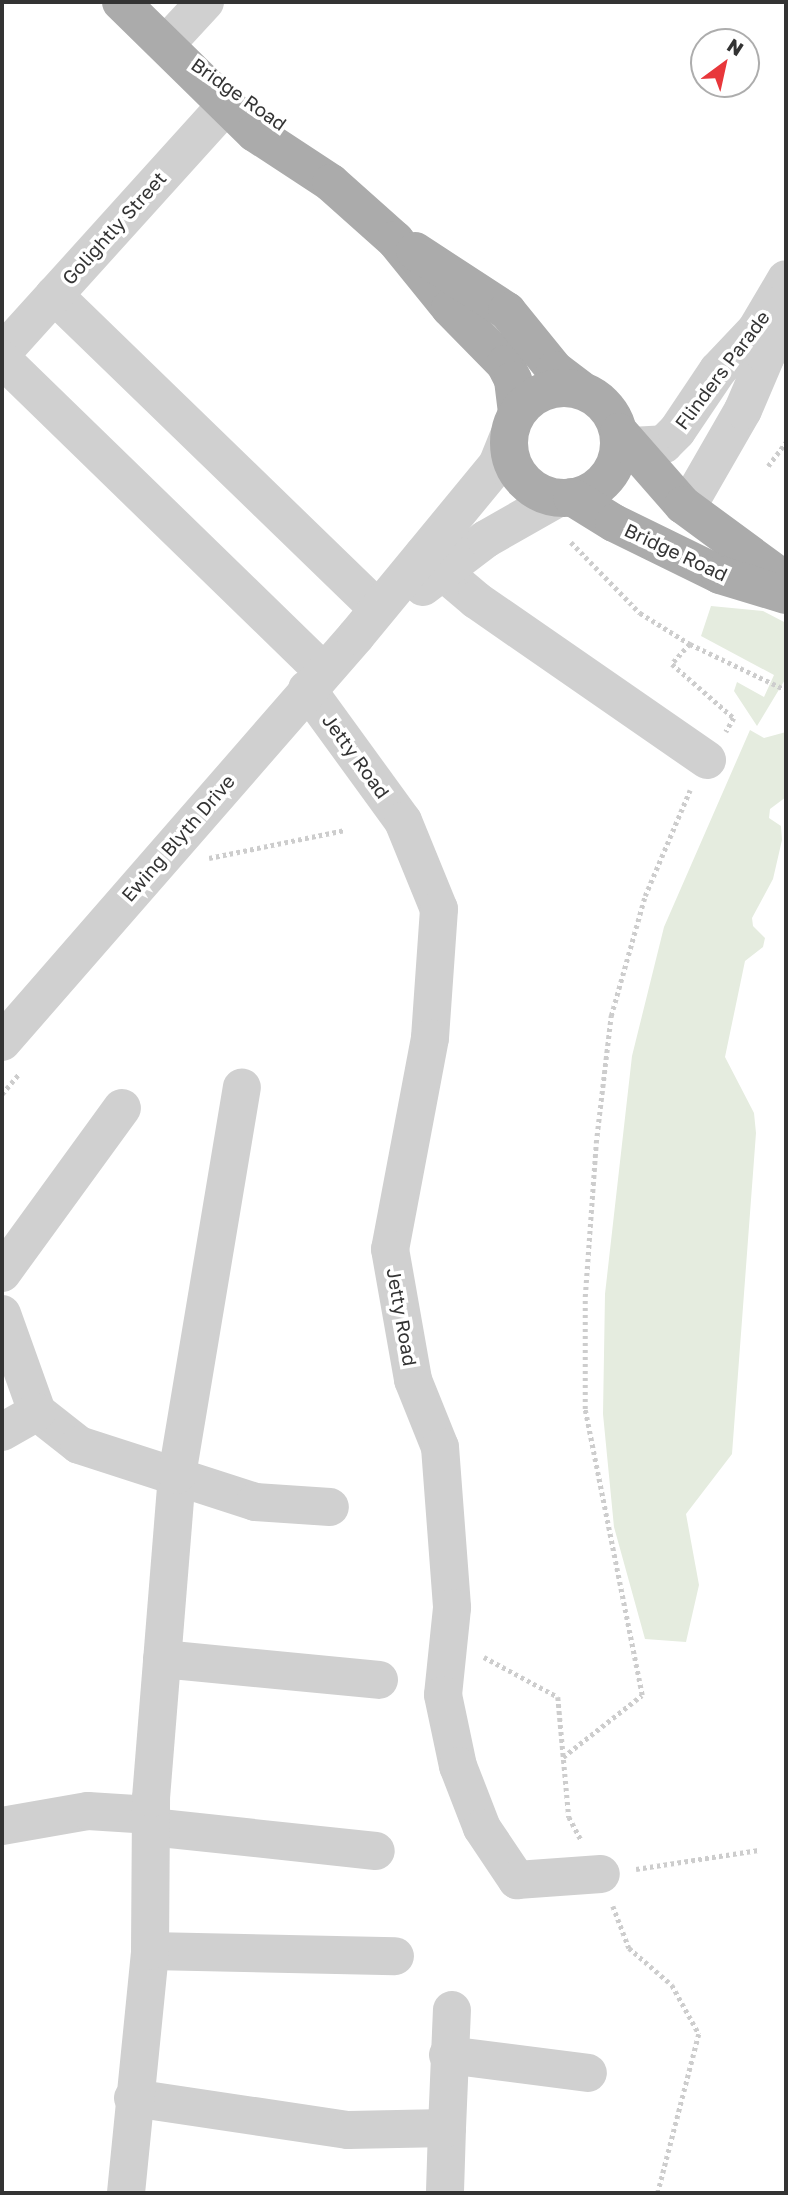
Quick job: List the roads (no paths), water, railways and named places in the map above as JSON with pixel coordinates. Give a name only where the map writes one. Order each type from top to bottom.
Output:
[{"type":"main road","name":"Bridge Road","points":[[121,2],[167,43],[256,132],[331,183],[395,240],[450,308],[505,364],[513,380],[513,425]]},
{"type":"main road","name":"Bridge Road","points":[[167,43],[271,112],[331,183]]},
{"type":"main road","name":"Bridge Road","points":[[395,240],[508,311],[555,370],[580,389]]},
{"type":"main road","points":[[580,389],[611,414],[625,439],[603,481],[555,501],[527,484],[516,471],[513,425],[545,390],[580,389]]},
{"type":"main road","name":"Bridge Road","points":[[625,439],[683,505],[786,581]]},
{"type":"main road","name":"Bridge Road","points":[[555,501],[614,523],[720,575],[786,595]]},
{"type":"main road","points":[[614,523],[683,505]]},
{"type":"street","points":[[167,43],[205,2]]},
{"type":"street","name":"Golightly Street","points":[[2,353],[227,104]]},
{"type":"street","name":"Flinders Parade","points":[[625,439],[664,444],[780,290]]},
{"type":"street","name":"Flinders Parade","points":[[683,505],[693,497],[743,410],[765,356],[780,290]]},
{"type":"street","points":[[54,295],[367,622]]},
{"type":"street","points":[[2,359],[315,680]]},
{"type":"street","name":"Ewing Blyth Drive","points":[[433,564],[498,465],[513,425]]},
{"type":"street","name":"Ewing Blyth Drive","points":[[15,1053],[315,680],[367,622],[433,564],[555,501]]},
{"type":"street","points":[[433,564],[707,760]]},
{"type":"street","name":"Jetty Road","points":[[315,680],[403,821],[439,909],[430,1038],[390,1249],[413,1380],[440,1447],[452,1608],[443,1695],[458,1766],[482,1828],[517,1880],[601,1874]]},
{"type":"street","points":[[126,2193],[133,2098],[150,1951],[151,1821],[177,1475],[242,1087]]},
{"type":"street","points":[[2,1273],[122,1108]]},
{"type":"street","points":[[2,1314],[37,1412],[79,1445],[255,1502],[330,1507]]},
{"type":"street","points":[[2,1432],[37,1412]]},
{"type":"street","points":[[162,1659],[379,1680]]},
{"type":"street","points":[[2,1826],[88,1811],[376,1852]]},
{"type":"street","points":[[150,1951],[395,1956]]},
{"type":"street","points":[[445,2193],[448,2055],[452,2010]]},
{"type":"street","points":[[448,2055],[588,2073]]},
{"type":"street","points":[[133,2098],[348,2130],[447,2128]]}]
